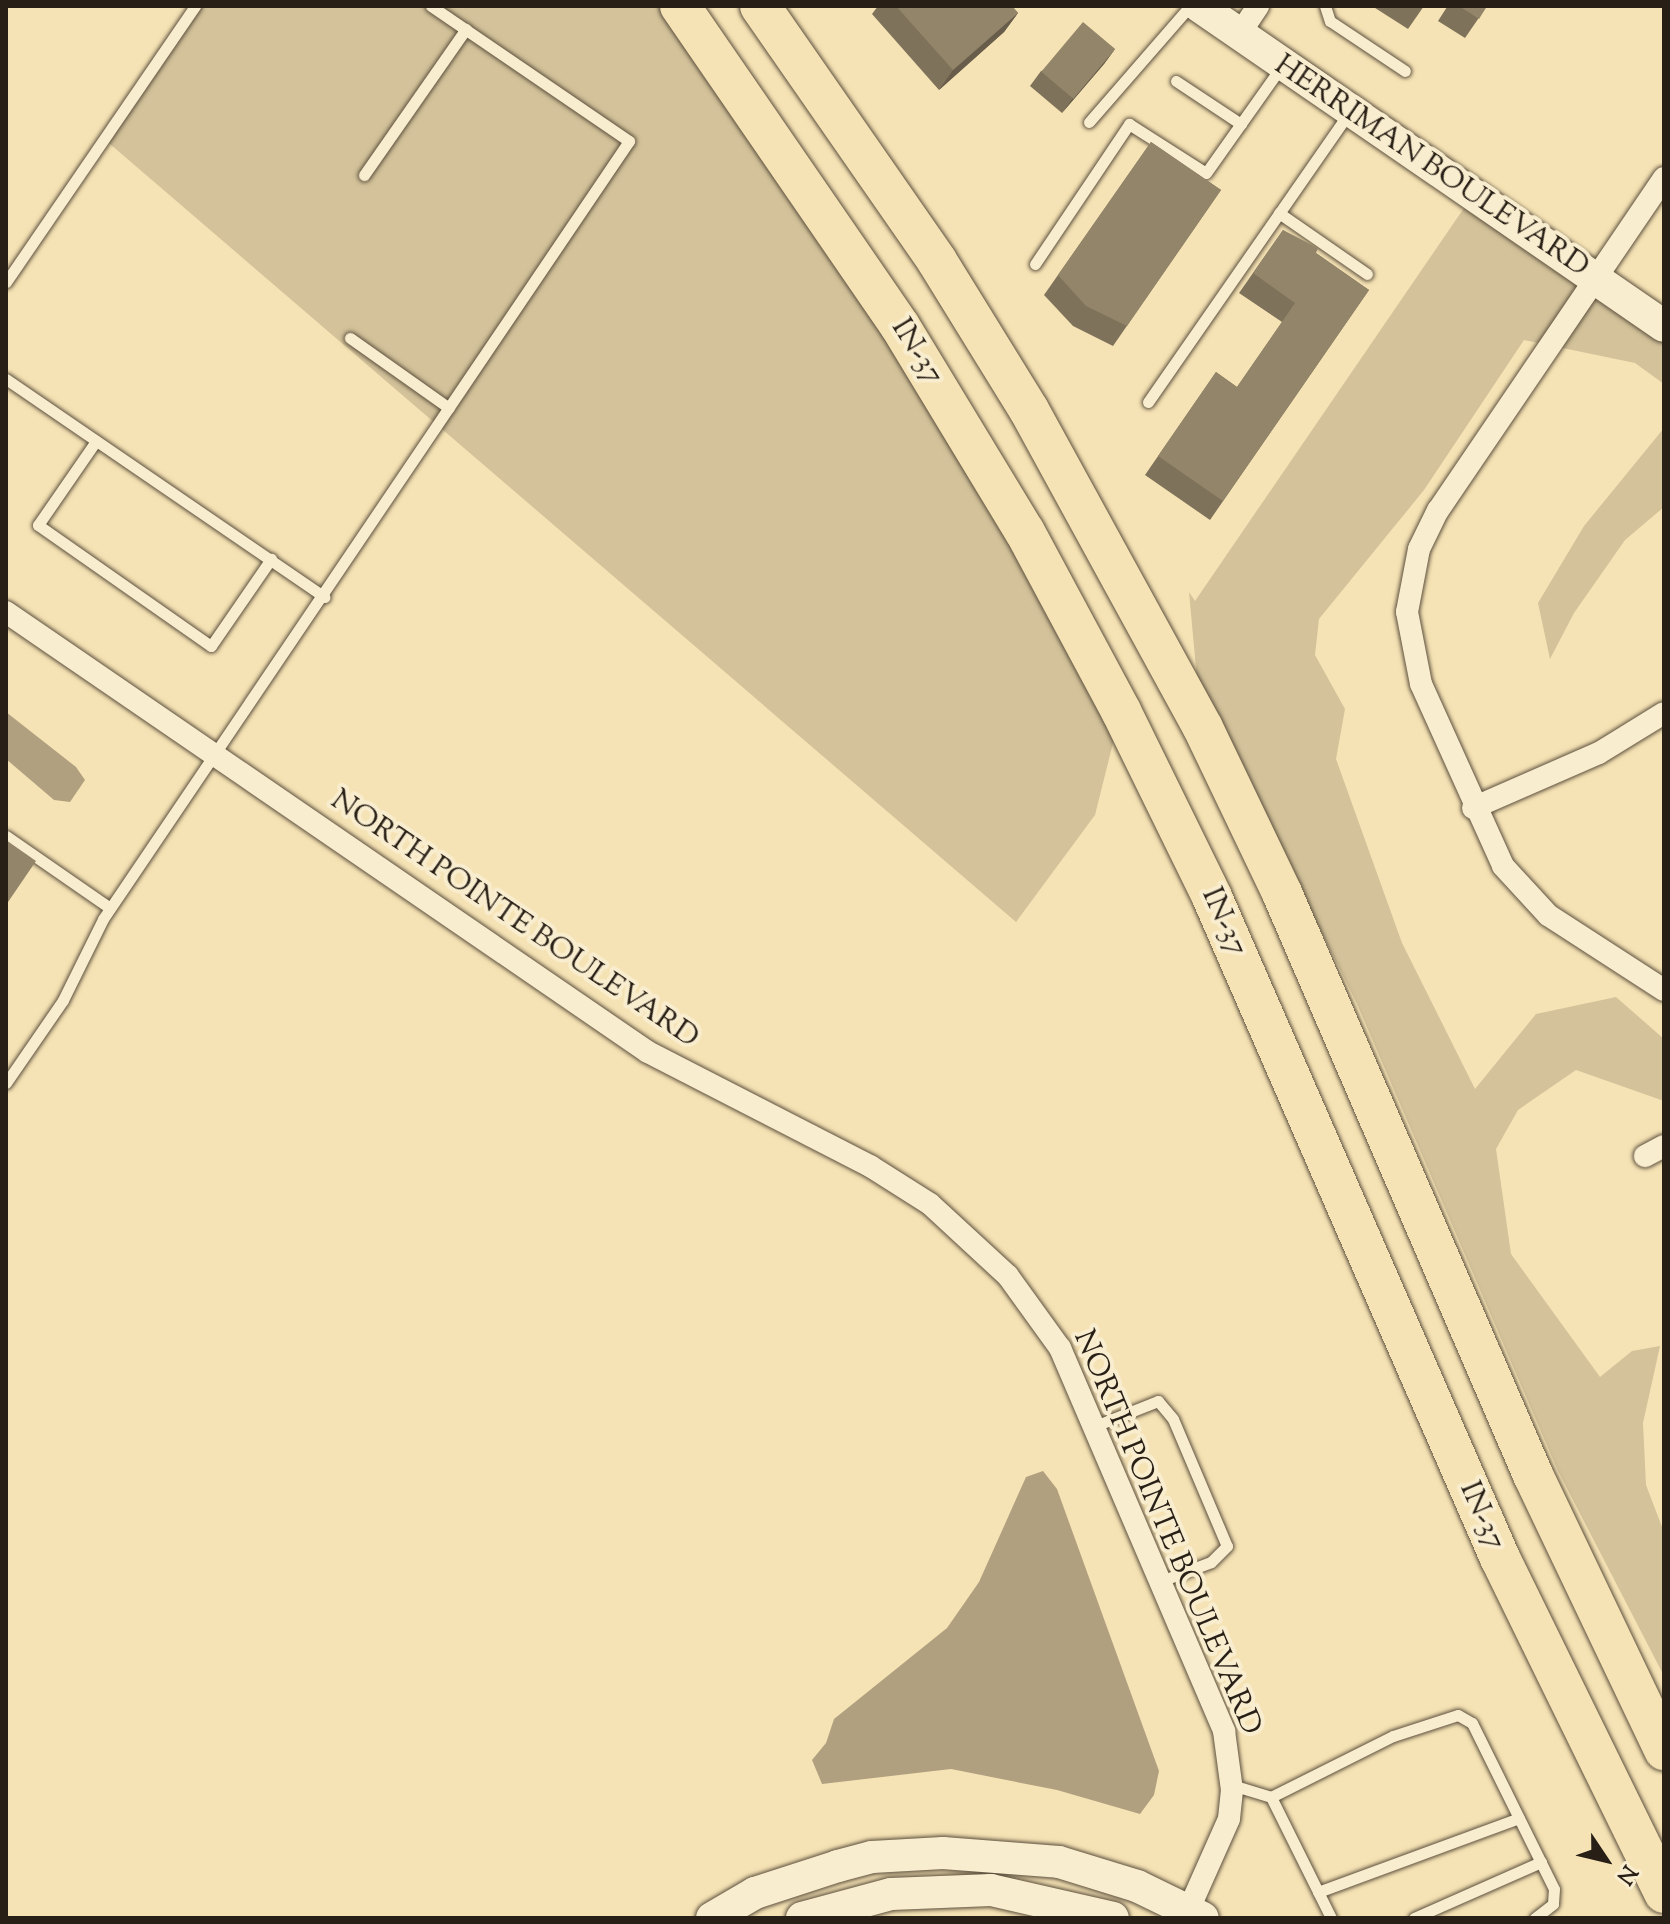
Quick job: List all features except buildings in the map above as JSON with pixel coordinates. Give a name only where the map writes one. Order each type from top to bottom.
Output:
[{"type":"highway","name":"IN-37","points":[[680,6],[908,339],[1025,532],[1121,711],[1219,911],[1500,1558],[1664,1893]]},
{"type":"highway","points":[[760,6],[937,261],[1029,410],[1203,728],[1282,893],[1533,1475],[1664,1750]]},
{"type":"street","name":"HERRIMAN BOULEVARD","points":[[1199,6],[1238,36],[1664,326]]},
{"type":"street","points":[[1238,36],[1258,6]]},
{"type":"street","points":[[1664,178],[1438,510],[1412,575],[1407,612],[1411,651],[1473,808],[1503,866],[1534,904],[1664,990]]},
{"type":"street","name":"NORTH POINTE BOULEVARD","points":[[6,612],[648,1052],[870,1166],[930,1204],[979,1246],[1036,1312],[1060,1348],[1224,1731],[1231,1785],[1229,1819],[1192,1915]]},
{"type":"street","points":[[1473,808],[1599,753],[1664,713]]},
{"type":"street","points":[[712,1918],[755,1893],[838,1866],[872,1857],[943,1853],[1059,1862],[1137,1886],[1192,1915]]},
{"type":"street","points":[[802,1918],[891,1894],[936,1890],[991,1890],[1113,1918]]},
{"type":"lane","points":[[6,282],[195,6]]},
{"type":"lane","points":[[6,1083],[63,1000],[110,908],[324,597],[629,141],[431,6]]},
{"type":"lane","points":[[1089,122],[1190,6]]},
{"type":"lane","points":[[1325,6],[1330,21],[1405,71]]},
{"type":"lane","points":[[364,175],[466,29]]},
{"type":"lane","points":[[1035,264],[1129,124],[1206,173],[1282,66]]},
{"type":"lane","points":[[1176,81],[1241,124]]},
{"type":"lane","points":[[1148,402],[1349,112]]},
{"type":"lane","points":[[1279,213],[1367,274]]},
{"type":"lane","points":[[350,338],[449,408]]},
{"type":"lane","points":[[6,379],[324,597]]},
{"type":"lane","points":[[96,441],[38,525],[211,646],[271,559]]},
{"type":"lane","points":[[6,836],[110,908]]},
{"type":"lane","points":[[1095,1426],[1158,1401],[1173,1419],[1227,1546],[1211,1562],[1161,1581]]},
{"type":"lane","points":[[1231,1785],[1271,1797],[1393,1736],[1458,1715],[1472,1723],[1554,1889],[1553,1904],[1535,1918]]},
{"type":"lane","points":[[1271,1797],[1331,1918]]},
{"type":"lane","points":[[1318,1892],[1519,1818]]},
{"type":"lane","points":[[1414,1918],[1541,1862]]},
{"type":"shaded area","points":[[190,6],[667,6],[834,225],[1121,711],[1095,815],[1016,922],[103,138]]},
{"type":"shaded area","points":[[1464,208],[1664,344],[1664,384],[1635,363],[1524,340],[1424,490],[1319,619],[1315,655],[1345,709],[1336,759],[1402,943],[1475,1089],[1536,1014],[1616,997],[1664,1039],[1664,1101],[1576,1070],[1518,1110],[1496,1149],[1511,1254],[1600,1377],[1632,1351],[1660,1346],[1643,1423],[1646,1485],[1664,1532],[1664,1676],[1558,1471],[1357,1004],[1197,679],[1189,592],[1195,601]]},
{"type":"shaded area","points":[[1664,428],[1664,507],[1625,540],[1574,613],[1550,659],[1538,603],[1584,526]]},
{"type":"shaded area","points":[[6,712],[76,767],[85,780],[70,802],[54,800],[6,759]]},
{"type":"shaded area","points":[[1043,1471],[1057,1489],[1159,1771],[1154,1795],[1140,1814],[1057,1790],[951,1769],[822,1784],[812,1760],[826,1743],[834,1719],[947,1628],[979,1582],[1026,1477]]}]
